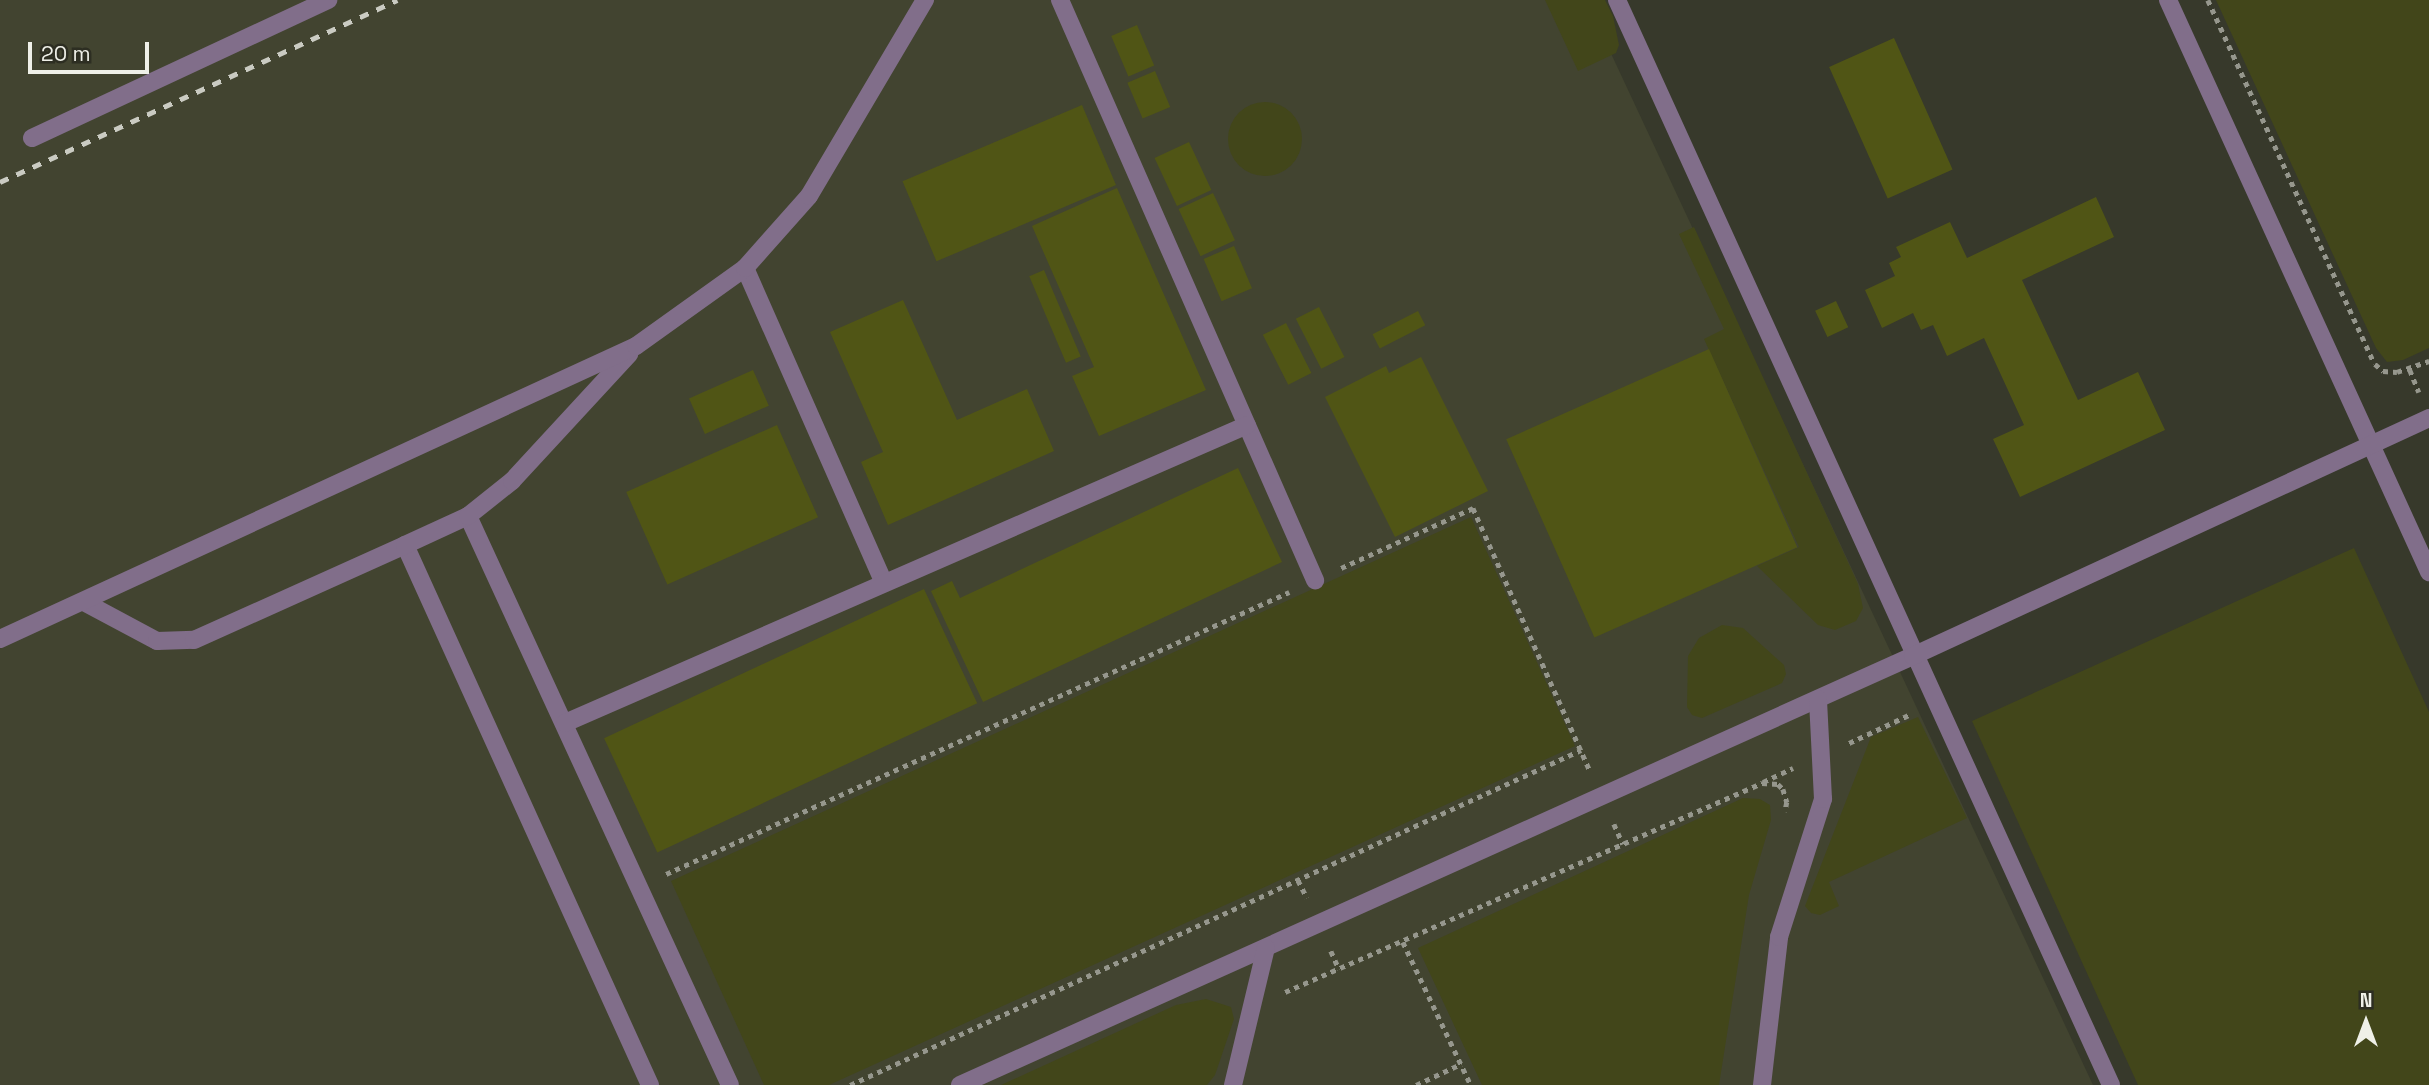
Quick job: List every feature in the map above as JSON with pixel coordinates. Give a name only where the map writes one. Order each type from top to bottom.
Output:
[{"type":"street","points":[[32,138],[328,0]]},
{"type":"street","points":[[0,639],[636,346],[745,268],[809,196],[925,0]]},
{"type":"street","points":[[1060,0],[1315,580]]},
{"type":"street","points":[[1617,0],[1913,656],[2111,1085]]},
{"type":"street","points":[[2168,0],[2429,572]]},
{"type":"street","points":[[745,268],[884,583]]},
{"type":"street","points":[[84,602],[157,641],[194,640],[468,516],[512,481],[636,346]]},
{"type":"street","points":[[960,1085],[1913,656],[2429,418]]},
{"type":"street","points":[[565,723],[1247,425]]},
{"type":"street","points":[[468,516],[730,1085]]},
{"type":"street","points":[[405,545],[650,1085]]},
{"type":"street","points":[[1762,1085],[1779,937],[1823,799],[1818,699]]},
{"type":"street","points":[[1233,1085],[1266,948]]},
{"type":"path","points":[[2208,0],[2375,364],[2384,371],[2397,372],[2429,361]]},
{"type":"path","points":[[639,886],[1473,508],[1623,844]]},
{"type":"path","points":[[850,1085],[1581,750]]},
{"type":"path","points":[[1252,1006],[1762,783],[1778,784],[1783,789],[1787,802],[1784,814]]},
{"type":"path","points":[[1403,942],[1471,1085]]},
{"type":"path","points":[[1416,1085],[1461,1064]]},
{"type":"shaded area","points":[[0,0],[1586,0],[2093,1085],[0,1085]]},
{"type":"green space","points":[[1545,0],[1605,0],[1613,16],[1619,45],[1616,53],[1578,71]]},
{"type":"green space","points":[[2216,0],[2429,0],[2429,348],[2403,360],[2387,362],[2376,348]]},
{"type":"green space","points":[[1258,102],[1272,102],[1286,108],[1296,118],[1302,139],[1300,153],[1286,170],[1272,176],[1258,176],[1244,170],[1234,160],[1228,146],[1228,132],[1234,118],[1244,108]]},
{"type":"green space","points":[[1694,227],[1858,584],[1863,608],[1856,621],[1835,630],[1818,625],[1757,566],[1799,547],[1704,339],[1724,329],[1679,234]]},
{"type":"green space","points":[[1471,517],[1575,746],[829,1085],[764,1085],[671,881]]},
{"type":"green space","points":[[2354,548],[2429,712],[2429,1085],[2138,1085],[1972,721]]},
{"type":"green space","points":[[1722,625],[1743,628],[1784,665],[1786,674],[1782,683],[1702,718],[1692,715],[1687,707],[1688,656],[1699,638]]},
{"type":"green space","points":[[1918,717],[1967,818],[1829,882],[1839,906],[1820,915],[1811,913],[1805,906],[1871,737]]},
{"type":"green space","points":[[1743,798],[1760,799],[1770,805],[1771,820],[1749,895],[1719,1085],[1482,1085],[1418,948]]},
{"type":"green space","points":[[1206,999],[1231,1007],[1234,1019],[1215,1075],[1207,1085],[1001,1085],[1176,1005]]},
{"type":"building","points":[[1137,25],[1154,66],[1128,76],[1111,36]]},
{"type":"building","points":[[1894,38],[1953,170],[1888,198],[1829,67]]},
{"type":"building","points":[[1155,71],[1170,107],[1143,119],[1127,83]]},
{"type":"building","points":[[1082,105],[1116,185],[936,261],[903,181]]},
{"type":"building","points":[[1189,142],[1211,190],[1177,206],[1155,158]]},
{"type":"building","points":[[1117,188],[1206,390],[1099,436],[1072,376],[1094,367],[1032,226]]},
{"type":"building","points":[[1213,193],[1235,240],[1201,256],[1179,209]]},
{"type":"building","points":[[2096,197],[2114,237],[2022,280],[2078,400],[2138,372],[2165,430],[2020,497],[1993,439],[2024,425],[1984,338],[1947,356],[1933,325],[1921,330],[1913,313],[1882,328],[1865,290],[1895,276],[1889,263],[1901,257],[1896,247],[1950,222],[1967,258]]},
{"type":"building","points":[[1234,246],[1252,288],[1222,301],[1204,259]]},
{"type":"building","points":[[1044,270],[1081,357],[1066,363],[1029,276]]},
{"type":"building","points":[[903,300],[957,420],[1027,389],[1054,451],[888,525],[861,462],[883,452],[830,332]]},
{"type":"building","points":[[1836,301],[1848,327],[1827,337],[1815,311]]},
{"type":"building","points":[[1319,307],[1344,357],[1321,369],[1296,319]]},
{"type":"building","points":[[1418,311],[1425,325],[1380,348],[1373,334]]},
{"type":"building","points":[[1286,323],[1311,373],[1288,385],[1263,335]]},
{"type":"building","points":[[1709,349],[1797,547],[1594,638],[1506,439]]},
{"type":"building","points":[[1421,357],[1488,491],[1395,537],[1325,397],[1386,366],[1389,373]]},
{"type":"building","points":[[753,370],[769,406],[705,434],[689,398]]},
{"type":"building","points":[[777,425],[818,517],[667,584],[626,492]]},
{"type":"building","points":[[1238,468],[1282,562],[983,702],[931,591],[952,581],[960,598]]},
{"type":"building","points":[[924,589],[977,703],[657,852],[604,738]]},
{"type":"railway","points":[[0,182],[397,0]]}]
